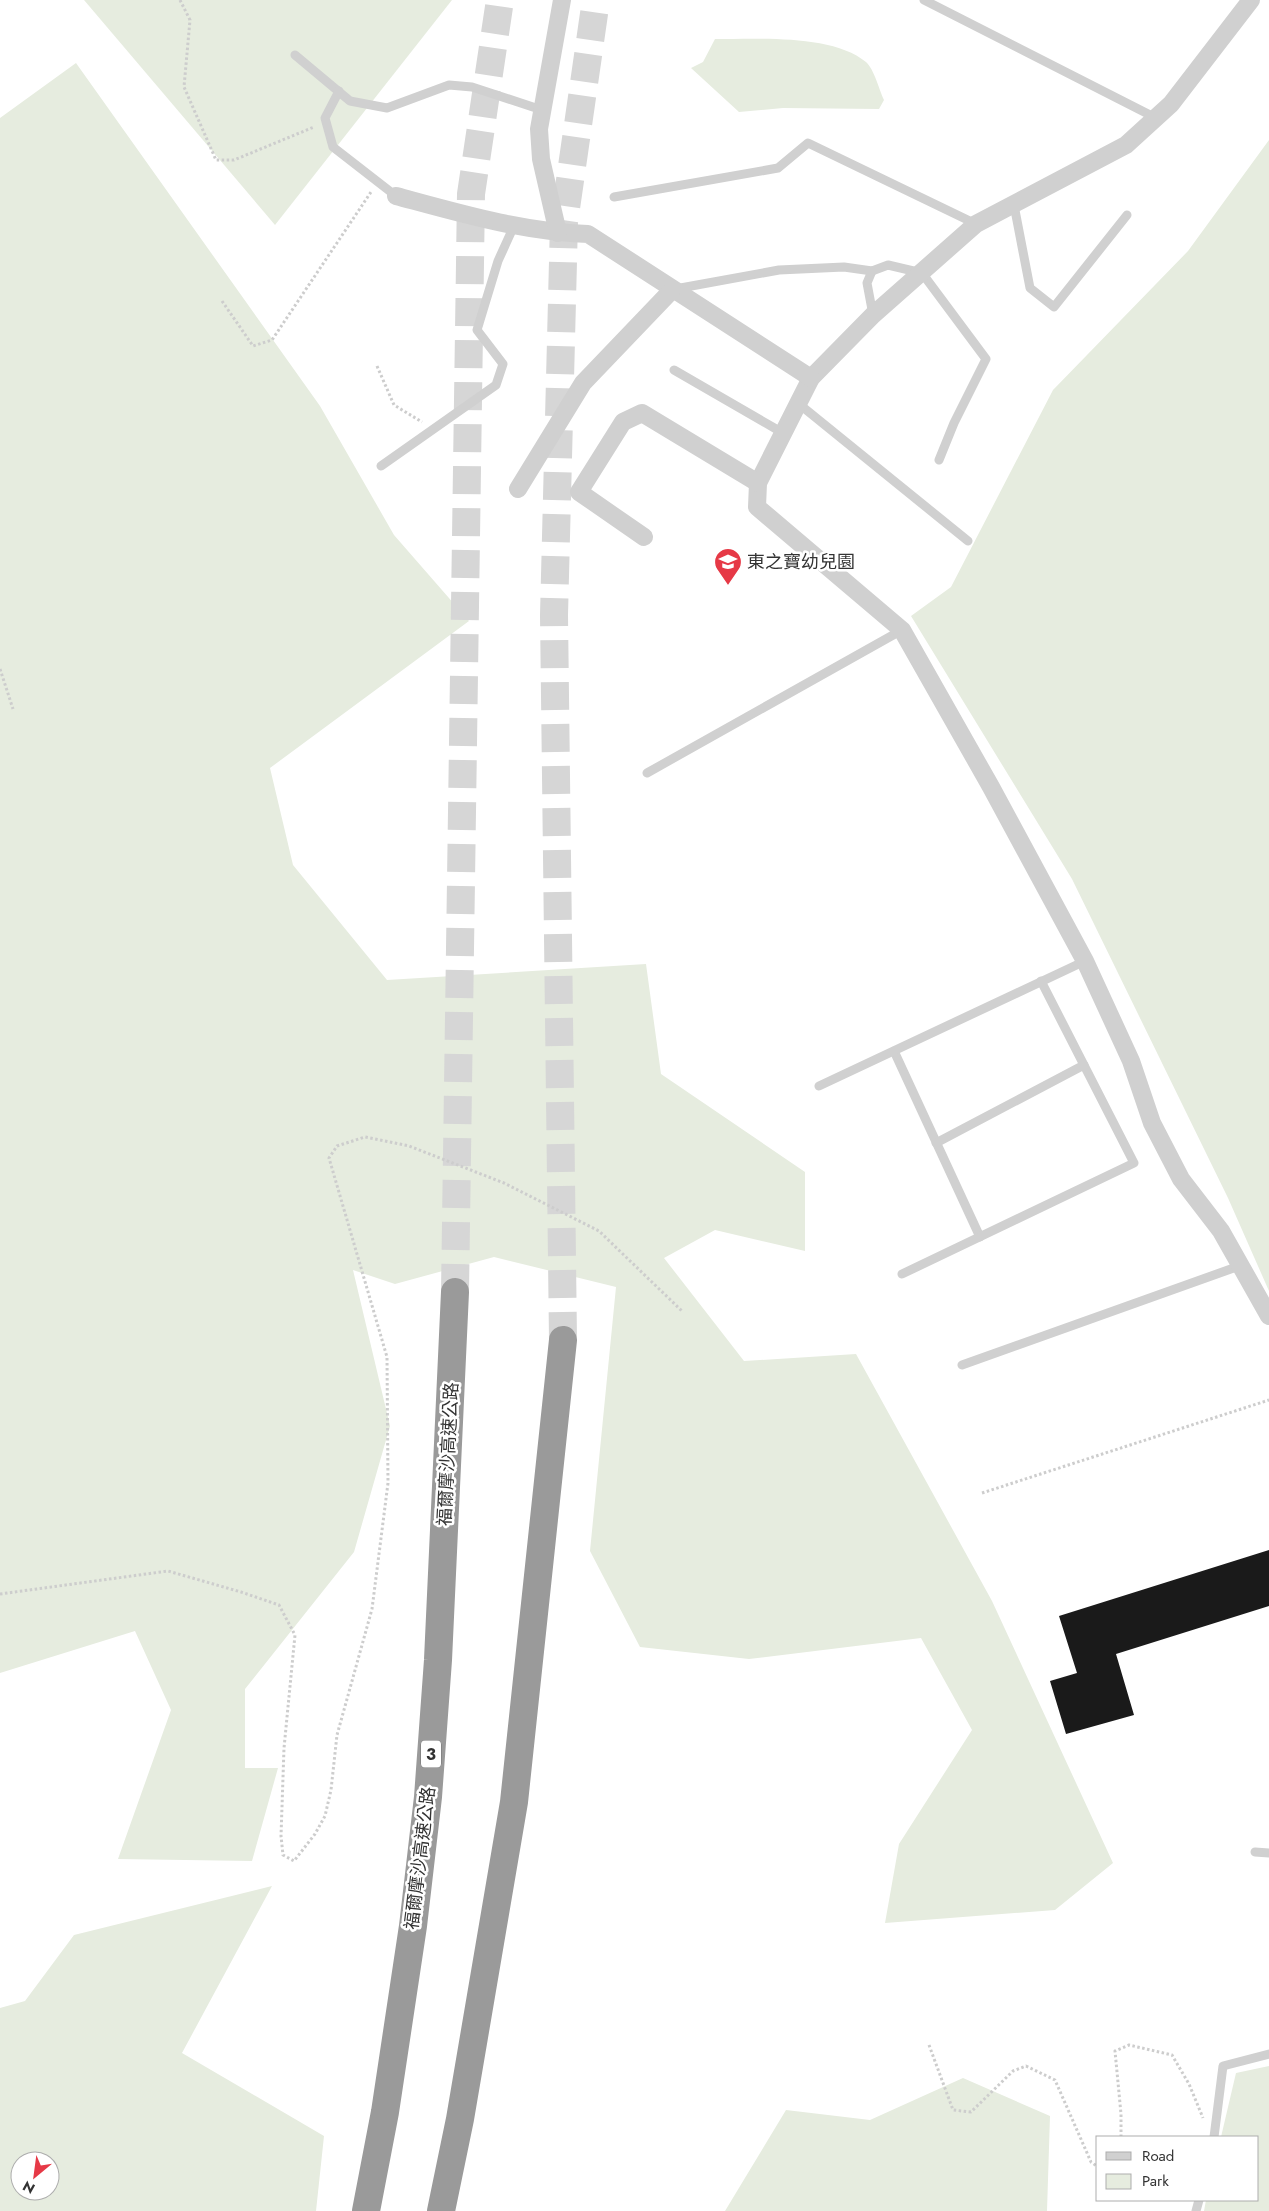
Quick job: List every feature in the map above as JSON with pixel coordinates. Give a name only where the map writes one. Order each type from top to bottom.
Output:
[{"type":"highway","name":"福爾摩沙高速公路","points":[[366,2211],[385,2112],[413,1926],[428,1796],[438,1660],[455,1292]]},
{"type":"highway","points":[[441,2211],[460,2119],[514,1802],[563,1340]]},
{"type":"street","points":[[558,233],[541,159],[539,129],[562,0]]},
{"type":"street","points":[[1251,0],[1171,104],[1126,145],[976,224],[873,315],[811,378],[758,483],[757,506],[902,630],[991,786],[1085,961],[1131,1061],[1152,1123],[1181,1179],[1221,1231],[1242,1265],[1269,1316]]},
{"type":"street","points":[[396,196],[469,216],[558,233],[588,234],[811,378]]},
{"type":"street","points":[[518,490],[582,383],[672,290]]},
{"type":"street","points":[[644,537],[579,492],[623,422],[642,413],[758,483]]},
{"type":"lane","points":[[924,0],[1156,118]]},
{"type":"lane","points":[[295,55],[350,101],[387,108],[449,85],[472,87],[542,110]]},
{"type":"lane","points":[[338,91],[326,118],[333,147],[396,196]]},
{"type":"lane","points":[[614,197],[778,168],[808,143],[976,224]]},
{"type":"lane","points":[[1014,205],[1030,288],[1054,307],[1127,215]]},
{"type":"lane","points":[[381,466],[496,385],[503,364],[477,330],[498,261],[513,228],[558,233]]},
{"type":"lane","points":[[672,290],[779,270],[844,267],[872,271],[888,266],[922,273],[986,359],[954,423],[939,460]]},
{"type":"lane","points":[[872,271],[867,283],[873,315]]},
{"type":"lane","points":[[674,370],[783,433]]},
{"type":"lane","points":[[799,404],[968,541]]},
{"type":"lane","points":[[647,773],[902,630]]},
{"type":"lane","points":[[819,1086],[1085,961]]},
{"type":"lane","points":[[902,1274],[1134,1163],[1041,981]]},
{"type":"lane","points":[[894,1051],[980,1237]]},
{"type":"lane","points":[[936,1143],[1084,1065]]},
{"type":"lane","points":[[962,1365],[1242,1265]]},
{"type":"lane","points":[[1255,1852],[1269,1853]]},
{"type":"lane","points":[[1214,2136],[1223,2066],[1269,2054]]},
{"type":"path","points":[[180,0],[190,20],[184,87],[216,160],[234,160],[327,122]]},
{"type":"path","points":[[222,301],[253,346],[272,340],[378,182]]},
{"type":"path","points":[[377,366],[394,405],[433,429]]},
{"type":"path","points":[[0,669],[13,710]]},
{"type":"path","points":[[0,1594],[168,1571],[279,1605],[295,1635],[284,1748],[281,1836],[283,1855],[294,1861],[315,1834],[325,1816],[331,1790],[337,1735],[372,1610],[388,1482],[387,1357],[329,1158],[337,1146],[365,1137],[409,1146],[504,1183],[599,1231],[683,1312]]},
{"type":"path","points":[[982,1493],[1269,1400]]},
{"type":"path","points":[[929,2045],[953,2110],[971,2112],[1013,2071],[1026,2066],[1055,2080],[1091,2162],[1096,2166]]},
{"type":"path","points":[[1121,2136],[1122,2114],[1115,2051],[1129,2045],[1172,2056],[1189,2084],[1204,2120]]},
{"type":"green space","points":[[84,0],[452,0],[275,225]]},
{"type":"green space","points":[[715,39],[772,39],[815,42],[852,53],[869,65],[884,100],[879,109],[783,108],[739,112],[691,68],[703,62]]},
{"type":"green space","points":[[76,63],[320,406],[394,535],[469,621],[270,768],[293,865],[387,980],[646,964],[661,1074],[805,1172],[805,1251],[715,1230],[664,1258],[744,1361],[856,1354],[992,1601],[1113,1863],[1055,1910],[885,1923],[899,1844],[972,1730],[921,1638],[749,1659],[640,1647],[590,1551],[616,1287],[494,1257],[395,1284],[353,1270],[390,1426],[354,1552],[245,1689],[245,1768],[278,1768],[252,1861],[118,1859],[171,1710],[135,1631],[0,1673],[0,118]]},
{"type":"green space","points":[[1269,140],[1269,1291],[1228,1198],[1072,879],[911,616],[951,587],[1053,390],[1188,251]]},
{"type":"green space","points":[[272,1886],[182,2053],[324,2136],[316,2211],[0,2211],[0,2008],[25,2001],[74,1935]]},
{"type":"green space","points":[[1269,2066],[1269,2211],[1204,2211],[1206,2201],[1259,2201],[1259,2136],[1221,2136],[1236,2073]]},
{"type":"green space","points":[[963,2078],[1050,2116],[1047,2211],[725,2211],[786,2110],[870,2120]]},
{"type":"building","points":[[1269,1550],[1269,1606],[1116,1654],[1134,1715],[1066,1734],[1050,1681],[1077,1673],[1059,1616]]},
{"type":"tunnel","points":[[455,1292],[471,194],[500,0]]},
{"type":"tunnel","points":[[563,1340],[554,615],[564,222],[596,0]]},
{"type":"place","name":"東之寶幼兒園","points":[[728,586]]}]
